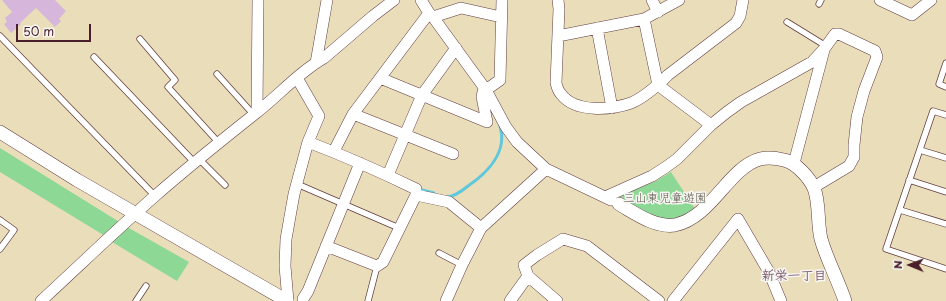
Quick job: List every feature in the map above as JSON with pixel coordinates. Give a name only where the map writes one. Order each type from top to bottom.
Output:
[{"type":"street","points":[[256,113],[258,0]]},
{"type":"street","points":[[316,63],[327,0]]},
{"type":"street","points":[[41,301],[135,214],[196,161],[394,0]]},
{"type":"street","points":[[421,0],[486,90],[516,142],[546,169],[657,224],[673,225],[688,220],[700,212],[742,169],[754,162],[766,158],[774,158],[787,160],[794,163],[814,187],[821,237],[845,301]]},
{"type":"street","points":[[380,78],[487,122],[482,97],[483,92],[500,80],[502,0]]},
{"type":"street","points":[[558,0],[559,9],[556,83],[564,98],[575,104],[592,109],[612,108],[632,102],[658,85],[668,75],[736,23],[740,16],[742,0]]},
{"type":"street","points":[[652,0],[658,12]]},
{"type":"street","points":[[558,36],[644,19],[679,0]]},
{"type":"street","points":[[880,0],[912,15],[931,0]]},
{"type":"street","points":[[334,151],[353,114],[431,15],[461,8],[501,17]]},
{"type":"street","points":[[644,19],[658,85],[711,125]]},
{"type":"street","points":[[597,28],[612,108]]},
{"type":"street","points":[[605,197],[652,176],[666,167],[677,159],[711,125],[741,102],[812,62],[835,34],[838,34],[875,51],[877,57],[864,91],[857,117],[854,157],[849,166],[814,187]]},
{"type":"street","points":[[794,163],[825,47]]},
{"type":"street","points":[[388,175],[422,95],[456,48]]},
{"type":"street","points":[[288,301],[285,266],[286,239],[292,201],[308,142],[319,116],[297,78]]},
{"type":"street","points":[[353,114],[453,154]]},
{"type":"street","points":[[0,132],[77,180],[288,301]]},
{"type":"street","points":[[308,142],[334,151],[416,189],[416,195],[383,262],[377,266],[326,246]]},
{"type":"street","points":[[303,299],[308,291],[360,163]]},
{"type":"street","points":[[446,301],[481,228],[546,169]]},
{"type":"street","points":[[416,195],[449,202],[481,228]]},
{"type":"street","points":[[673,301],[738,219],[769,272],[781,301]]},
{"type":"street","points":[[557,301],[528,276],[524,265],[563,239],[587,246],[659,301]]},
{"type":"street","points":[[510,301],[528,276]]},
{"type":"lane","points":[[788,22],[825,47]]},
{"type":"lane","points":[[0,36],[155,196]]},
{"type":"lane","points":[[140,39],[176,80],[168,87],[219,143]]},
{"type":"lane","points":[[94,57],[196,161],[225,185]]},
{"type":"lane","points":[[946,63],[939,84],[946,86]]},
{"type":"lane","points":[[217,74],[256,113]]},
{"type":"lane","points":[[946,115],[933,111],[886,249],[946,269]]},
{"type":"lane","points":[[920,150],[946,158]]},
{"type":"lane","points":[[909,180],[946,192]]},
{"type":"lane","points":[[297,184],[399,228]]},
{"type":"lane","points":[[900,210],[946,224]]},
{"type":"lane","points":[[0,220],[14,230],[0,248]]},
{"type":"lane","points":[[439,253],[462,265]]},
{"type":"lane","points":[[368,301],[377,266]]},
{"type":"lane","points":[[136,301],[146,286]]},
{"type":"green space","points":[[0,148],[121,223],[105,236],[0,172]]},
{"type":"green space","name":"三山東児童遊園","points":[[671,172],[695,209],[678,219],[659,219],[624,202],[621,195],[654,182]]},
{"type":"green space","points":[[127,227],[189,262],[177,281],[112,242]]},
{"type":"building","points":[[2,0],[55,0],[66,11],[59,19],[61,21],[55,27],[36,8],[11,33],[4,24],[7,22],[5,18],[12,12]]},
{"type":"waterway","points":[[446,197],[452,196],[463,190],[489,168],[501,145],[502,136],[500,126]]},
{"type":"waterway","points":[[422,190],[434,193]]},
{"type":"district","name":"新栄一丁目","points":[[794,276]]}]
